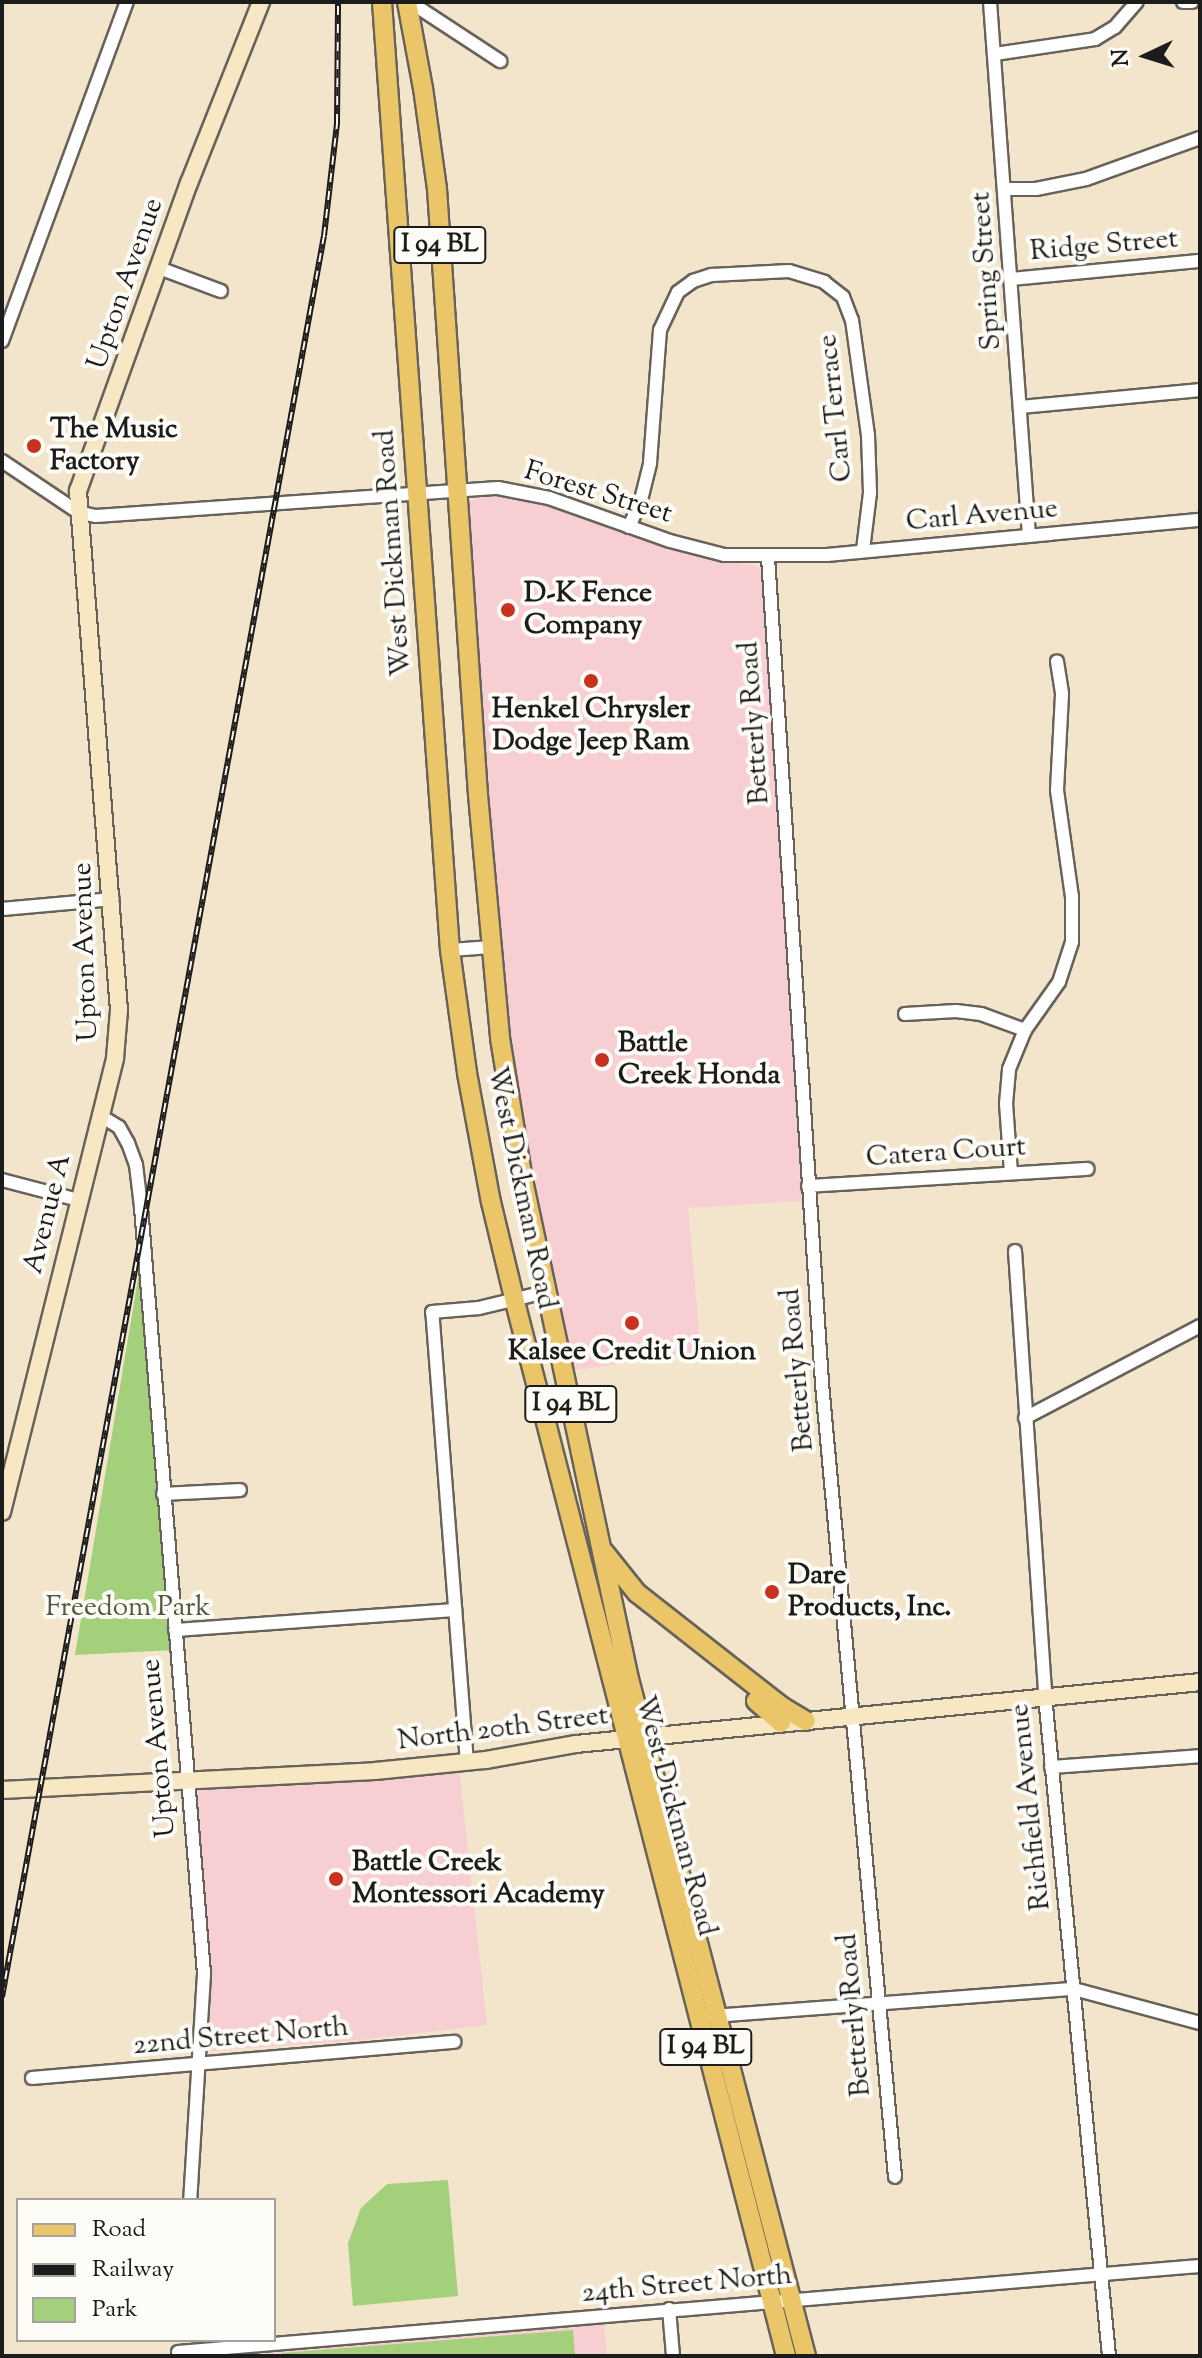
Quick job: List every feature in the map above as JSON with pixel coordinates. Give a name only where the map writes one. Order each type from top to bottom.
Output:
[{"type":"main road","name":"West Dickman Road","points":[[382,2],[450,950],[469,1087],[514,1298],[579,1557],[718,2016],[782,2301],[786,2356]]},
{"type":"main road","name":"West Dickman Road","points":[[408,2],[437,189],[456,490],[502,1051],[545,1292],[599,1543],[635,1738],[698,2017],[782,2301],[806,2356]]},
{"type":"main road","points":[[599,1543],[612,1566],[637,1593],[781,1706],[806,1721]]},
{"type":"main road","points":[[579,1557],[781,1723]]},
{"type":"street","points":[[2,341],[127,2]]},
{"type":"street","name":"Upton Avenue","points":[[190,2198],[201,2063],[204,1974],[136,1165],[119,1127],[99,1115],[115,1058],[119,1010],[113,899],[78,491],[189,183],[261,2]]},
{"type":"street","points":[[408,2],[500,61]]},
{"type":"street","name":"Spring Street","points":[[990,2],[1029,536]]},
{"type":"street","points":[[995,54],[1095,39],[1115,27],[1137,2]]},
{"type":"street","points":[[1183,2],[1192,2]]},
{"type":"street","points":[[1006,189],[1036,189],[1086,179],[1200,138]]},
{"type":"street","name":"Ridge Street","points":[[1012,279],[1200,261]]},
{"type":"street","points":[[159,268],[221,291]]},
{"type":"street","name":"Carl Terrace","points":[[629,527],[641,500],[650,463],[660,330],[678,292],[693,281],[712,275],[789,271],[813,278],[843,297],[852,320],[868,435],[870,493],[863,550]]},
{"type":"street","points":[[1021,407],[1200,390]]},
{"type":"street","points":[[2,461],[78,512]]},
{"type":"street","name":"Forest Street","points":[[78,512],[118,516],[498,488],[539,495],[629,527],[724,555],[768,557]]},
{"type":"street","name":"Carl Avenue","points":[[768,557],[1200,520]]},
{"type":"street","name":"Betterly Road","points":[[768,557],[822,1384],[895,2177]]},
{"type":"street","points":[[1011,1173],[1006,1086],[1015,1050],[1025,1030],[1059,982],[1072,942],[1072,897],[1057,790],[1062,693],[1057,661]]},
{"type":"street","points":[[2,909],[113,899]]},
{"type":"street","points":[[450,950],[492,947]]},
{"type":"street","points":[[905,1014],[956,1011],[981,1014],[1025,1030]]},
{"type":"street","name":"Avenue A","points":[[2,1512],[99,1115]]},
{"type":"street","name":"Catera Court","points":[[808,1186],[1087,1169]]},
{"type":"street","points":[[2,1180],[78,1200]]},
{"type":"street","name":"Richfield Avenue","points":[[1015,1251],[1051,1767],[1109,2356]]},
{"type":"street","points":[[467,1763],[432,1312],[479,1308],[545,1292]]},
{"type":"street","points":[[1025,1418],[1200,1326]]},
{"type":"street","points":[[163,1494],[240,1490]]},
{"type":"street","points":[[175,1630],[455,1610]]},
{"type":"street","name":"North 20th Street","points":[[2,1790],[345,1774],[467,1763],[635,1738],[1200,1682]]},
{"type":"street","points":[[1051,1767],[1200,1756]]},
{"type":"street","points":[[698,2017],[1074,1989],[1200,2023]]},
{"type":"street","name":"22nd Street North","points":[[32,2078],[454,2042]]},
{"type":"street","name":"24th Street North","points":[[276,2341],[1200,2266]]},
{"type":"street","points":[[669,2309],[673,2356]]},
{"type":"street","name":"24th Street North","points":[[178,2349],[264,2342]]},
{"type":"shaded area","points":[[490,495],[549,504],[687,554],[756,566],[763,571],[802,1201],[688,1208],[701,1352],[569,1371],[526,1172],[494,929],[467,502]]},
{"type":"shaded area","name":"Battle Creek Montessori Academy","points":[[459,1768],[487,2025],[361,2040],[208,2051],[209,1972],[194,1786]]},
{"type":"shaded area","points":[[604,2323],[607,2356],[236,2356]]},
{"type":"green space","name":"Freedom Park","points":[[142,1255],[175,1650],[75,1655]]},
{"type":"green space","points":[[448,2180],[458,2296],[353,2306],[348,2243],[361,2208],[387,2184]]},
{"type":"green space","points":[[573,2330],[575,2356],[282,2356],[282,2353]]},
{"type":"railway","points":[[2,1997],[324,236],[337,123],[338,2]]},
{"type":"place","name":"The Music Factory","points":[[34,446]]},
{"type":"place","name":"D-K Fence Company","points":[[508,610]]},
{"type":"place","name":"Henkel Chrysler Dodge Jeep Ram","points":[[591,681]]},
{"type":"place","name":"Battle Creek Honda","points":[[602,1060]]},
{"type":"place","name":"Kalsee Credit Union","points":[[632,1323]]},
{"type":"place","name":"Dare Products, Inc.","points":[[772,1592]]},
{"type":"place","name":"Battle Creek Montessori Academy","points":[[336,1879]]}]
